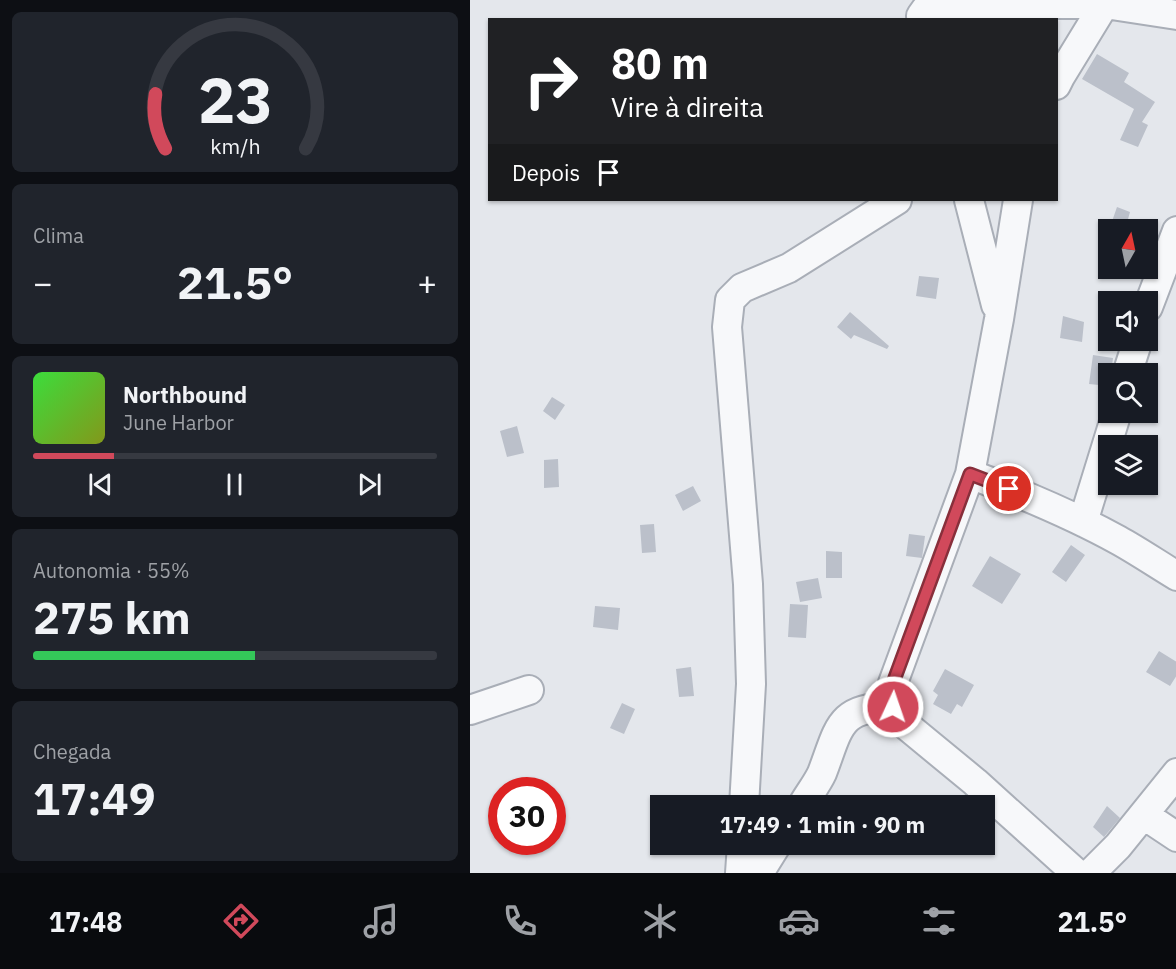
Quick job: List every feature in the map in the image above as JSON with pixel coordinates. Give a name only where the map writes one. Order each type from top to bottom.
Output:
[{"type":"street","points":[[922,18],[926,9],[935,6],[1106,2],[1176,15]]},
{"type":"street","points":[[1058,81],[1106,2]]},
{"type":"street","points":[[745,795],[751,684],[748,584],[727,327],[730,300],[742,288],[789,268],[895,201]]},
{"type":"street","points":[[969,201],[999,319]]},
{"type":"street","points":[[1018,201],[999,319],[970,474],[893,683],[890,697],[893,707],[907,726],[975,782],[1076,873]]},
{"type":"street","points":[[1154,291],[1176,231]]},
{"type":"street","points":[[1083,522],[1114,423]]},
{"type":"street","points":[[970,474],[1083,522],[1118,540],[1176,576]]},
{"type":"street","points":[[470,710],[529,690]]},
{"type":"street","points":[[809,795],[821,776],[832,743],[841,725],[855,711],[872,706],[893,707]]},
{"type":"street","points":[[1091,873],[1118,846],[1176,773]]},
{"type":"street","points":[[1144,815],[1176,837]]},
{"type":"street","points":[[740,873],[741,855]]},
{"type":"street","points":[[759,873],[770,855]]},
{"type":"building","points":[[1097,54],[1129,73],[1124,82],[1155,102],[1142,122],[1148,125],[1138,147],[1120,140],[1134,109],[1082,79]]},
{"type":"building","points":[[1117,207],[1130,212],[1128,219],[1113,219]]},
{"type":"building","points":[[919,276],[939,278],[936,299],[916,296]]},
{"type":"building","points":[[850,312],[889,346],[887,349],[854,335],[851,339],[837,327]]},
{"type":"building","points":[[1063,316],[1084,322],[1082,342],[1060,338]]},
{"type":"building","points":[[1093,355],[1113,358],[1112,363],[1098,363],[1098,385],[1089,384]]},
{"type":"building","points":[[552,397],[565,405],[555,420],[543,411]]},
{"type":"building","points":[[517,426],[524,453],[507,457],[500,431]]},
{"type":"building","points":[[558,459],[559,487],[544,488],[544,460]]},
{"type":"building","points":[[693,486],[701,501],[683,511],[675,495]]},
{"type":"building","points":[[654,524],[656,552],[642,553],[640,525]]},
{"type":"building","points":[[909,534],[925,536],[922,558],[906,556]]},
{"type":"building","points":[[1071,545],[1085,555],[1066,582],[1052,572]]},
{"type":"building","points":[[826,551],[842,552],[842,578],[826,578]]},
{"type":"building","points":[[990,556],[1021,574],[1002,604],[972,586]]},
{"type":"building","points":[[818,578],[822,598],[800,602],[796,582]]},
{"type":"building","points":[[790,604],[808,605],[806,638],[788,637]]},
{"type":"building","points":[[595,606],[620,608],[618,630],[593,627]]},
{"type":"building","points":[[1159,651],[1177,662],[1177,675],[1170,686],[1146,672]]},
{"type":"building","points":[[691,667],[694,696],[679,697],[676,669]]},
{"type":"building","points":[[945,669],[974,685],[962,707],[957,704],[951,714],[933,704],[938,695],[933,691]]},
{"type":"building","points":[[622,703],[635,709],[624,734],[610,728]]},
{"type":"building","points":[[1107,806],[1120,818],[1104,837],[1093,827]]},
{"type":"route","points":[[893,707],[890,697],[893,683],[970,474],[1009,489]]}]
